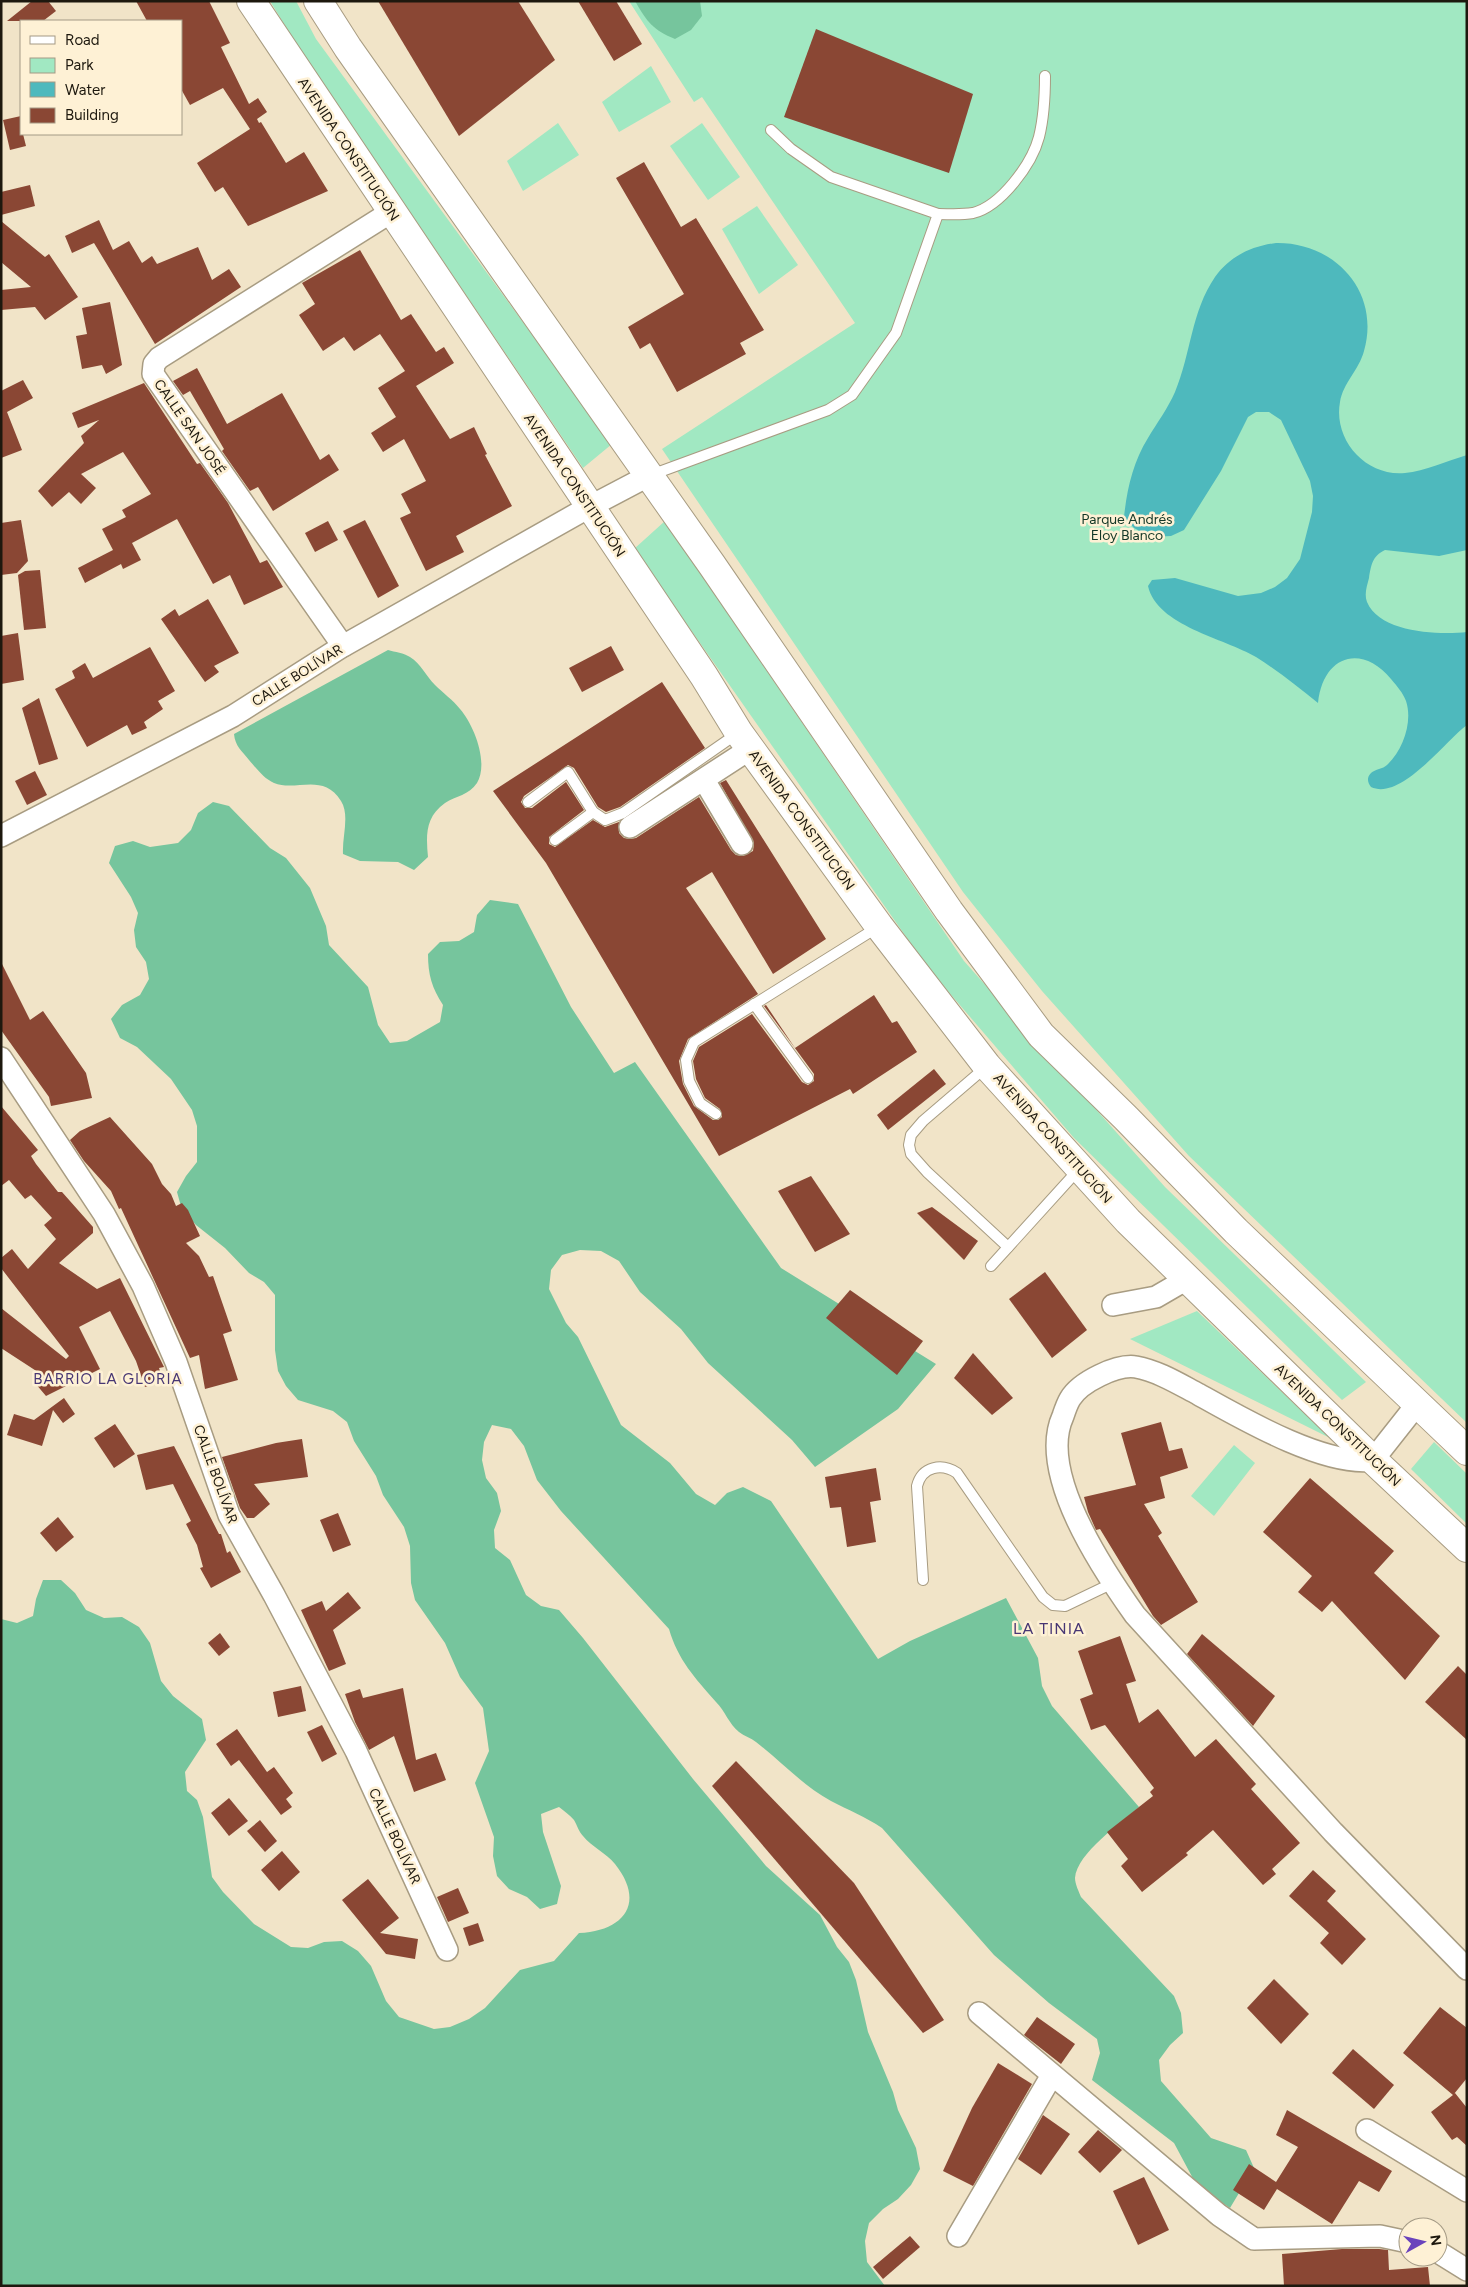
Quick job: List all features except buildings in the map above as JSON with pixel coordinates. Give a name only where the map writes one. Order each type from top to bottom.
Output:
[{"type":"main road","name":"AVENIDA CONSTITUCIÓN","points":[[251,1],[704,676],[744,741],[879,926],[987,1066],[1128,1221],[1373,1460],[1467,1548]]},
{"type":"main road","points":[[318,1],[353,56],[813,709],[950,911],[1041,1035],[1126,1118],[1236,1231],[1467,1451]]},
{"type":"street","name":"CALLE SAN JOSÉ","points":[[343,646],[153,374],[154,364],[159,358],[391,212]]},
{"type":"street","name":"CALLE BOLÍVAR","points":[[1,836],[233,716],[343,646],[589,507],[648,476]]},
{"type":"street","points":[[630,827],[704,780],[744,741]]},
{"type":"street","points":[[704,780],[742,844]]},
{"type":"street","name":"CALLE BOLÍVAR","points":[[1,1058],[104,1214],[143,1286],[176,1362],[229,1515],[274,1595],[356,1752],[447,1950]]},
{"type":"street","points":[[1113,1305],[1156,1297],[1187,1279]]},
{"type":"street","points":[[1418,1404],[1373,1460],[1349,1461],[1307,1447],[1256,1426],[1168,1378],[1135,1367],[1113,1370],[1089,1381],[1071,1398],[1060,1422],[1056,1446],[1064,1483],[1079,1525],[1112,1583],[1135,1615],[1333,1832],[1467,1969]]},
{"type":"street","points":[[980,2013],[1219,2215],[1254,2239],[1380,2236],[1398,2240]]},
{"type":"street","points":[[958,2236],[1052,2075]]},
{"type":"street","points":[[1367,2130],[1467,2191]]},
{"type":"street","points":[[1448,2258],[1467,2270]]},
{"type":"lane","points":[[771,130],[791,149],[831,177],[938,214],[957,215],[974,212],[996,201],[1021,173],[1038,139],[1045,98],[1046,76]]},
{"type":"lane","points":[[648,476],[828,410],[852,395],[896,334],[938,214]]},
{"type":"lane","points":[[528,802],[568,772],[593,812],[605,820],[623,813],[744,741]]},
{"type":"lane","points":[[555,840],[593,812]]},
{"type":"lane","points":[[716,1114],[700,1103],[689,1081],[686,1060],[694,1042],[879,926]]},
{"type":"lane","points":[[754,1004],[808,1078]]},
{"type":"lane","points":[[987,1066],[923,1121],[911,1135],[909,1145],[911,1154],[927,1172],[1008,1247]]},
{"type":"lane","points":[[991,1266],[1079,1168]]},
{"type":"lane","points":[[922,1580],[917,1486],[919,1478],[925,1472],[937,1467],[949,1468],[958,1473],[1043,1597],[1053,1605],[1065,1606],[1112,1583]]},
{"type":"green space","points":[[270,1],[296,1],[316,39],[612,444],[583,468],[295,42]]},
{"type":"green space","name":"Parque Andrés Eloy Blanco","points":[[629,1],[1467,1],[1467,1423],[1189,1156],[1042,991],[963,892],[662,449],[855,323],[702,97],[694,102]]},
{"type":"green space","points":[[635,1],[700,1],[702,16],[691,30],[675,39],[656,29],[643,15]]},
{"type":"green space","points":[[651,66],[671,102],[619,132],[602,102]]},
{"type":"green space","points":[[558,123],[579,155],[523,191],[507,161]]},
{"type":"green space","points":[[702,123],[740,177],[708,200],[670,146]]},
{"type":"green space","points":[[757,206],[798,265],[759,294],[722,229]]},
{"type":"green space","points":[[665,521],[964,961],[1165,1187],[1366,1382],[1342,1400],[1074,1138],[928,968],[634,549]]},
{"type":"green space","points":[[388,650],[405,654],[414,660],[435,685],[457,706],[475,734],[481,755],[480,775],[474,787],[445,803],[434,814],[427,834],[428,857],[414,870],[398,862],[360,861],[343,854],[345,813],[341,801],[334,792],[318,785],[291,786],[270,781],[260,773],[241,751],[234,734]]},
{"type":"green space","points":[[213,802],[229,806],[270,848],[286,858],[310,888],[326,926],[329,945],[368,987],[378,1025],[390,1043],[407,1041],[440,1022],[443,1005],[431,981],[428,954],[440,942],[459,941],[474,932],[477,915],[490,900],[518,904],[571,1007],[614,1073],[635,1062],[781,1268],[936,1364],[898,1409],[815,1467],[792,1440],[708,1363],[681,1329],[640,1292],[619,1261],[601,1251],[580,1250],[562,1255],[551,1270],[549,1289],[566,1323],[578,1337],[621,1425],[670,1463],[696,1494],[715,1505],[727,1493],[743,1487],[771,1501],[878,1659],[910,1641],[1006,1598],[1038,1658],[1042,1686],[1052,1706],[1139,1807],[1091,1849],[1078,1868],[1075,1878],[1076,1883],[1081,1897],[1174,1996],[1181,2013],[1183,2033],[1170,2045],[1159,2060],[1161,2081],[1211,2138],[1246,2150],[1254,2168],[1230,2208],[1197,2186],[1174,2143],[1092,2080],[1100,2053],[1097,2039],[1049,2003],[994,1955],[882,1828],[821,1795],[801,1781],[756,1742],[736,1729],[688,1668],[677,1650],[669,1629],[561,1511],[537,1480],[524,1446],[511,1429],[492,1425],[484,1442],[482,1460],[486,1478],[497,1493],[501,1511],[494,1530],[495,1548],[510,1560],[526,1595],[541,1606],[559,1610],[693,1779],[766,1866],[820,1915],[837,1947],[849,1962],[856,1980],[868,2032],[893,2092],[898,2110],[916,2148],[920,2169],[911,2185],[898,2199],[883,2209],[869,2223],[865,2241],[867,2262],[885,2286],[1,2286],[1,1619],[17,1623],[33,1616],[36,1599],[43,1580],[61,1580],[75,1593],[86,1610],[104,1618],[122,1617],[139,1627],[150,1643],[161,1681],[173,1696],[202,1719],[206,1740],[185,1772],[187,1791],[197,1800],[203,1817],[212,1877],[223,1892],[254,1924],[291,1947],[308,1948],[324,1942],[342,1941],[358,1951],[371,1966],[386,2001],[399,2017],[434,2029],[450,2027],[469,2019],[485,2008],[520,1970],[554,1961],[579,1933],[608,1927],[618,1921],[626,1912],[629,1902],[629,1891],[624,1878],[615,1864],[580,1833],[574,1820],[559,1807],[541,1814],[543,1832],[561,1886],[557,1904],[540,1909],[527,1897],[509,1889],[497,1876],[493,1856],[494,1837],[475,1783],[489,1751],[483,1708],[460,1677],[445,1643],[415,1600],[411,1583],[410,1546],[404,1527],[383,1495],[376,1476],[354,1441],[347,1422],[333,1411],[298,1400],[286,1386],[278,1371],[275,1350],[275,1295],[264,1282],[249,1273],[225,1248],[196,1225],[182,1210],[177,1192],[197,1162],[197,1126],[192,1110],[171,1079],[137,1047],[120,1038],[111,1019],[122,1005],[140,995],[149,979],[146,962],[136,947],[134,930],[138,913],[131,897],[109,863],[115,846],[133,841],[150,847],[178,843],[191,830],[198,813]]},
{"type":"green space","points":[[1197,1311],[1330,1438],[1130,1339]]},
{"type":"green space","points":[[1434,1442],[1467,1474],[1467,1524],[1411,1469]]},
{"type":"green space","points":[[1234,1445],[1255,1463],[1214,1516],[1191,1496]]},
{"type":"water","points":[[1276,243],[1297,245],[1317,251],[1334,261],[1348,274],[1359,290],[1366,309],[1367,329],[1364,351],[1342,395],[1339,416],[1347,442],[1355,453],[1377,469],[1391,473],[1413,472],[1467,455],[1467,550],[1439,556],[1385,550],[1377,555],[1373,562],[1366,596],[1367,602],[1374,612],[1384,620],[1397,626],[1426,632],[1467,632],[1467,725],[1422,768],[1395,786],[1383,789],[1371,787],[1368,777],[1373,772],[1387,765],[1398,752],[1407,727],[1408,709],[1398,687],[1379,668],[1368,661],[1356,658],[1345,660],[1335,665],[1327,674],[1321,687],[1318,703],[1256,657],[1178,621],[1164,611],[1154,600],[1148,586],[1152,580],[1175,578],[1238,596],[1261,593],[1275,587],[1287,578],[1300,559],[1312,512],[1313,496],[1310,481],[1281,420],[1269,412],[1256,412],[1248,417],[1221,471],[1184,530],[1171,536],[1151,537],[1134,528],[1124,517],[1129,486],[1135,466],[1143,447],[1175,392],[1185,363],[1196,319],[1207,290],[1215,277],[1234,258],[1249,250]]},
{"type":"district","name":"BARRIO LA GLORIA","points":[[108,1379]]},
{"type":"district","name":"LA TINIA","points":[[1049,1628]]}]
